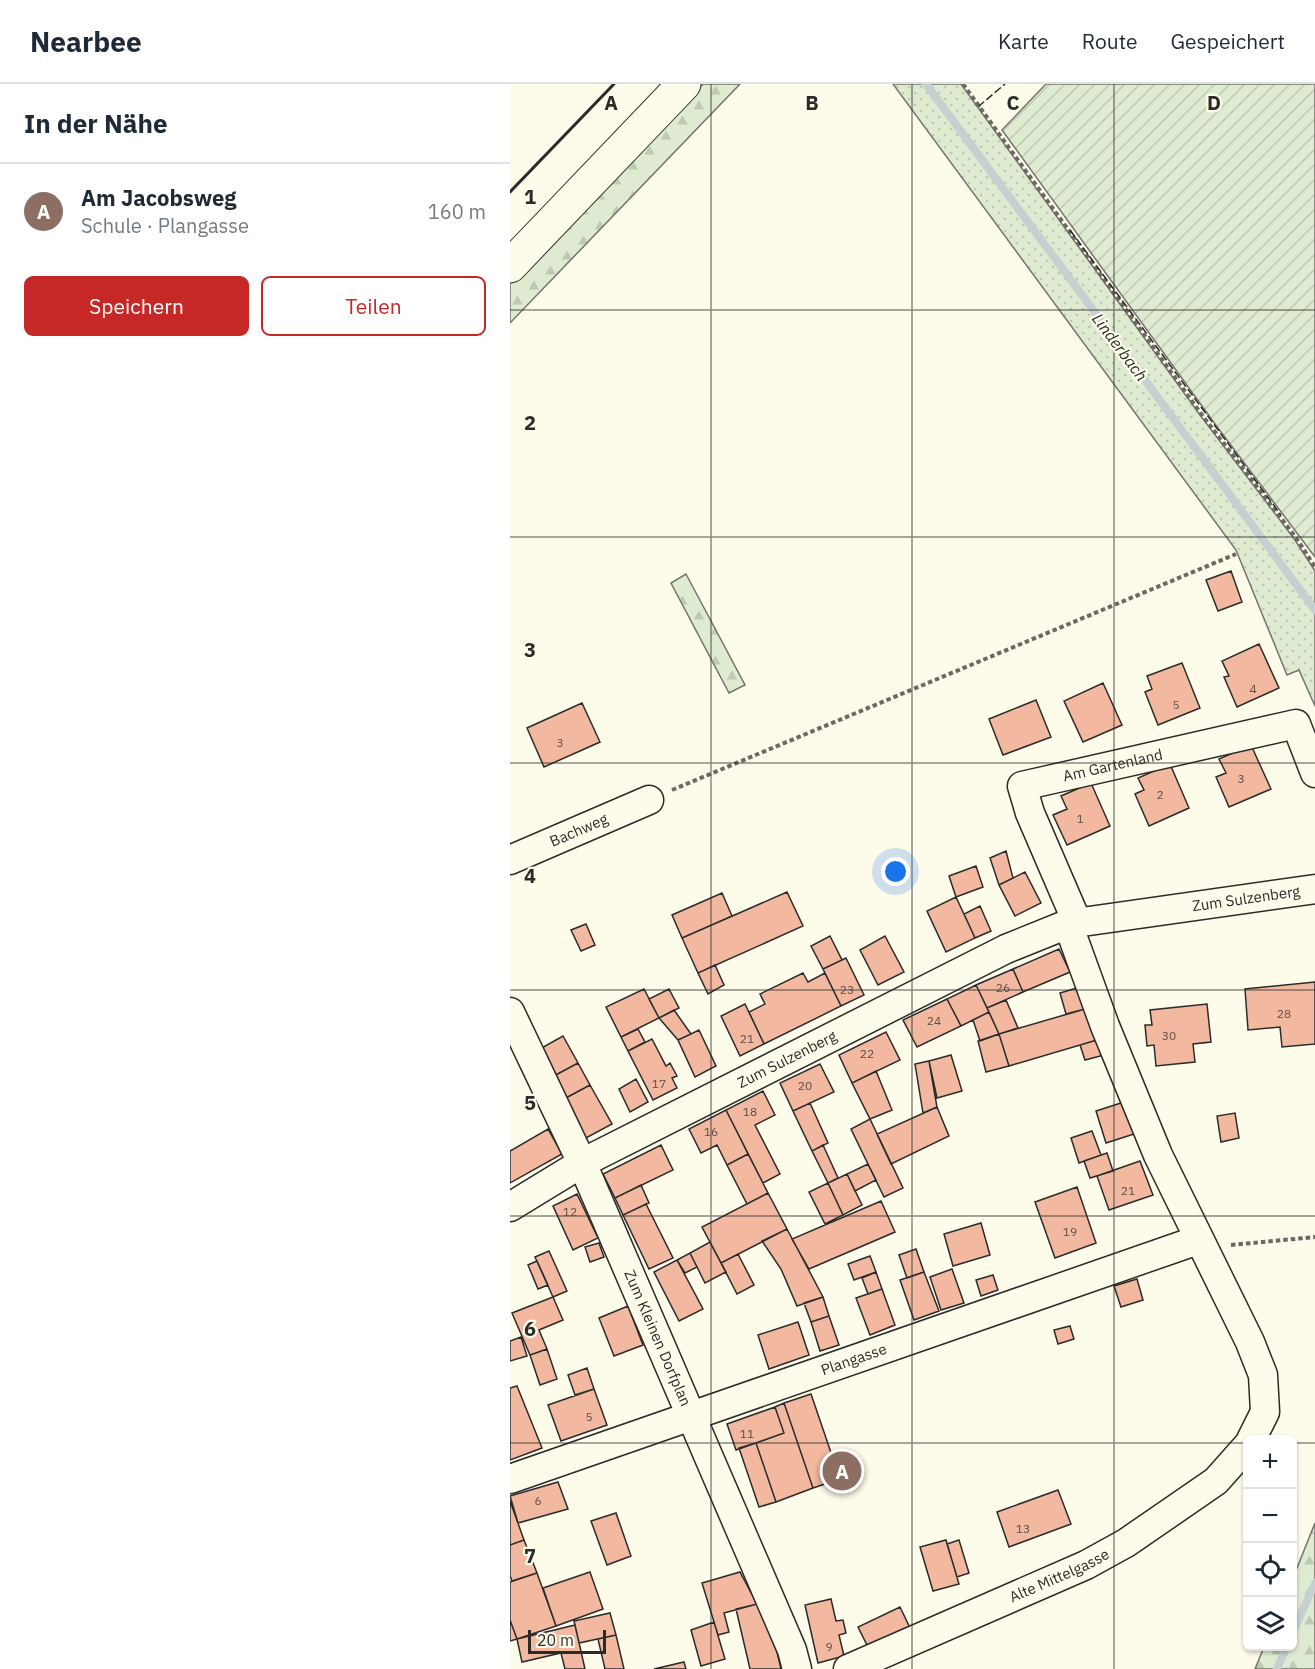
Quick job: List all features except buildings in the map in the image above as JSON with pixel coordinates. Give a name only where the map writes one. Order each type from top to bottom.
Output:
[{"type":"main road","points":[[513,263],[684,84]]},
{"type":"street","name":"Am Gartenland","points":[[1073,923],[1030,813],[1022,786],[1296,724],[1315,773]]},
{"type":"street","name":"Bachweg","points":[[510,860],[649,800]]},
{"type":"street","name":"Zum Sulzenberg","points":[[510,1207],[582,1163],[1006,949],[1073,923],[1315,889]]},
{"type":"street","points":[[1073,923],[1105,1026],[1158,1155],[1250,1342],[1263,1376],[1265,1412],[1254,1435]]},
{"type":"street","name":"Zum Kleinen Dorfplan","points":[[510,1012],[582,1163],[792,1650],[797,1669]]},
{"type":"street","name":"Plangasse","points":[[510,1479],[1201,1245]]},
{"type":"street","name":"Alte Mittelgasse","points":[[848,1669],[1086,1564],[1126,1543],[1216,1481],[1243,1451]]},
{"type":"path","points":[[963,84],[1315,567]]},
{"type":"path","points":[[649,800],[1236,554]]},
{"type":"path","points":[[1201,1245],[1231,1245],[1315,1237]]},
{"type":"green space","points":[[703,84],[740,84],[510,323],[510,282]]},
{"type":"green space","points":[[893,84],[961,84],[1200,415],[1295,540],[1315,571],[1315,706],[1299,670],[1287,675],[1236,550]]},
{"type":"green space","points":[[1046,84],[1315,84],[1315,557],[1218,428],[1002,130]]},
{"type":"green space","points":[[686,574],[745,685],[729,693],[671,583]]},
{"type":"green space","points":[[1315,1523],[1315,1669],[1255,1669],[1262,1651],[1297,1651],[1297,1568]]},
{"type":"waterway","name":"Linderbach","points":[[926,84],[1315,610]]},
{"type":"waterway","name":"Linderbach","points":[[1297,1623],[1315,1583]]},
{"type":"waterway","name":"Linderbach","points":[[1277,1669],[1285,1651]]},
{"type":"fence","points":[[980,107],[1005,84]]},
{"type":"fence","points":[[1070,230],[1281,515]]},
{"type":"wall","points":[[510,192],[614,84]]},
{"type":"place","name":"Am Jacobsweg","points":[[842,1471]]}]
